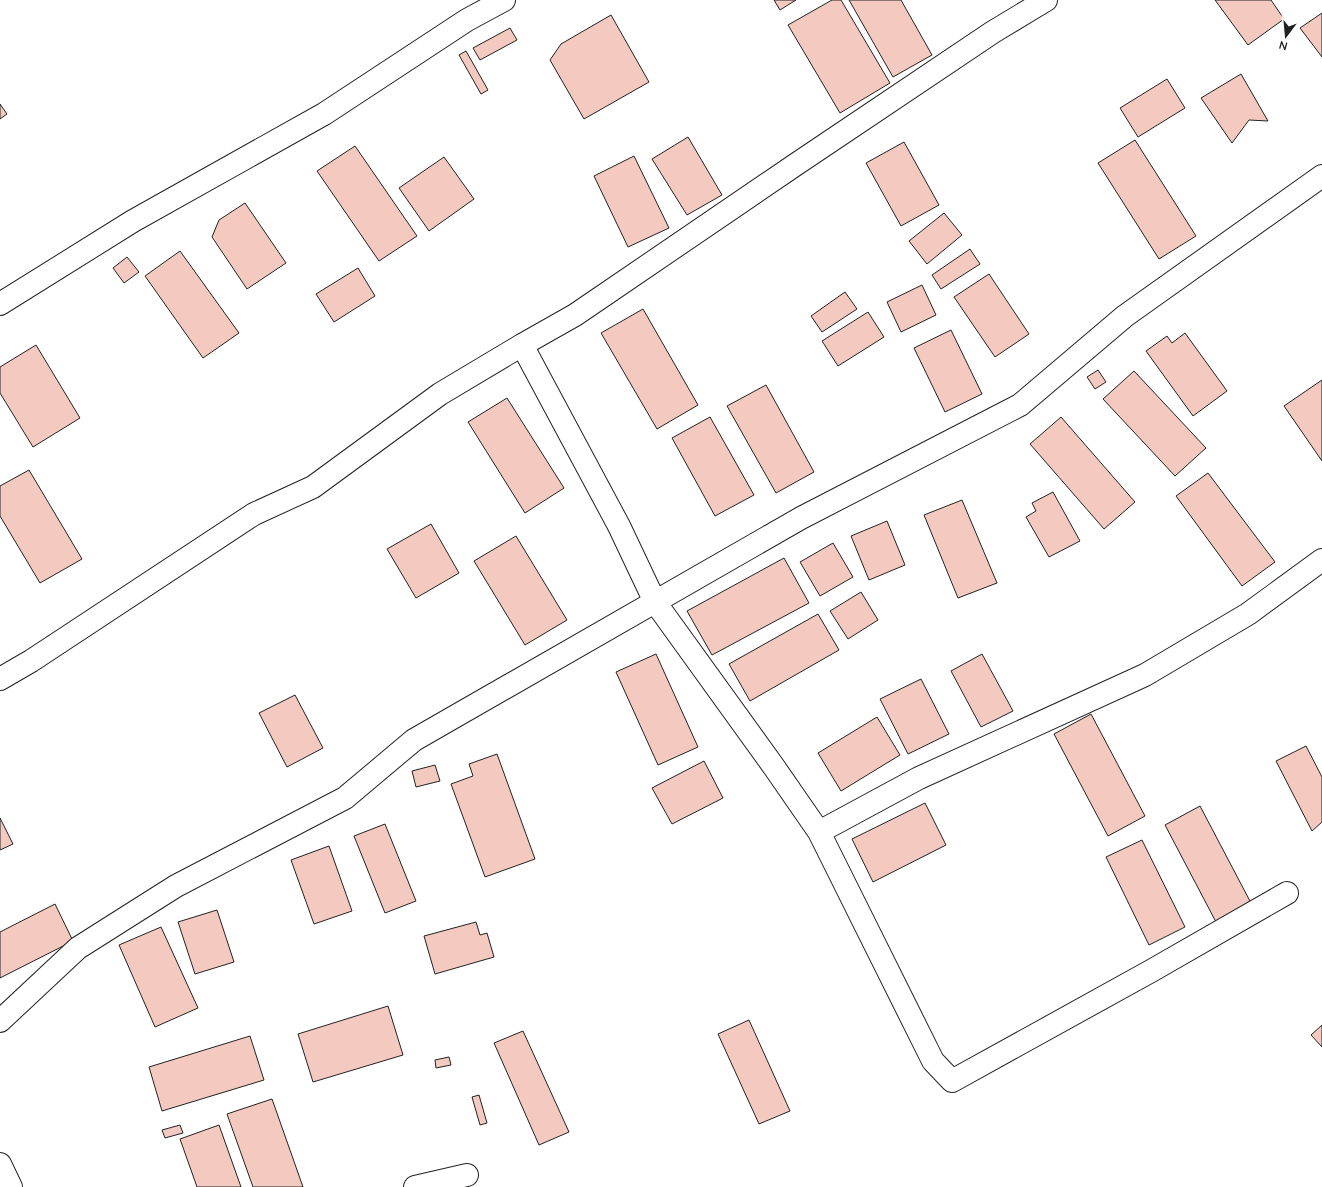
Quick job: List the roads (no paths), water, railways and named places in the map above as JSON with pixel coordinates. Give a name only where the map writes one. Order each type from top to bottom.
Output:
[{"type":"street","points":[[0,304],[133,221],[324,114],[467,20],[504,0]]},
{"type":"street","points":[[0,679],[31,661],[254,514],[313,487],[440,394],[522,345],[575,316],[795,165],[993,32],[1046,0]]},
{"type":"street","points":[[0,1021],[78,948],[176,886],[345,798],[414,740],[801,518],[1020,405],[1125,316],[1322,176]]},
{"type":"street","points":[[522,345],[619,526],[655,602],[770,761],[819,832],[933,1061],[952,1081],[1152,971],[1287,893]]},
{"type":"street","points":[[819,832],[919,778],[1145,675],[1248,614],[1322,560]]},
{"type":"street","points":[[0,1164],[11,1187]]},
{"type":"street","points":[[415,1187],[467,1175]]}]
